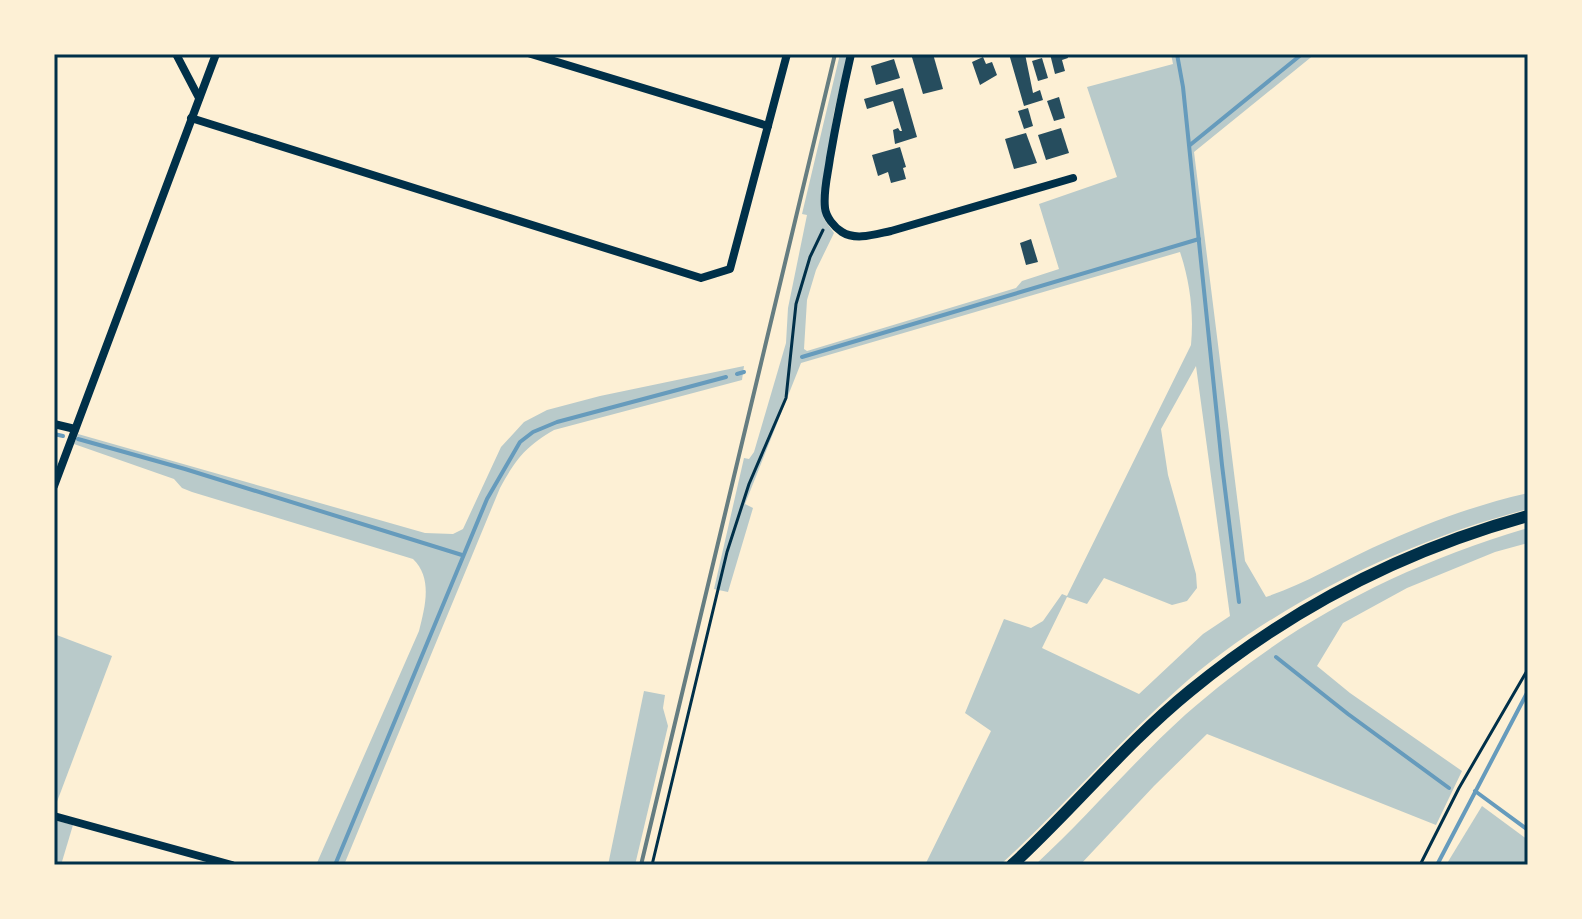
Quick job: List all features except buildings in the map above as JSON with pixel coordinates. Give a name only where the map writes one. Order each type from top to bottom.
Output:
[{"type":"main road","points":[[1012,865],[1190,691],[1284,623],[1400,560],[1484,528],[1528,516]]},
{"type":"street","points":[[176,54],[199,98]]},
{"type":"street","points":[[54,486],[216,54]]},
{"type":"street","points":[[531,54],[768,126]]},
{"type":"street","points":[[191,118],[701,278],[730,269],[787,54]]},
{"type":"street","points":[[851,54],[825,193],[825,210],[829,220],[840,231],[850,236],[891,231],[1073,178]]},
{"type":"street","points":[[54,424],[75,429]]},
{"type":"street","points":[[54,816],[232,865]]},
{"type":"path","points":[[652,865],[727,552],[749,484],[786,398],[796,304],[810,257],[829,220]]},
{"type":"path","points":[[1420,865],[1459,788],[1528,669]]},
{"type":"shaded area","points":[[840,54],[848,54],[834,112],[822,197],[824,219],[834,233],[816,270],[807,300],[804,349],[807,351],[1016,288],[1022,281],[1059,269],[1039,204],[1117,177],[1087,87],[1173,64],[1171,54],[1315,54],[1194,152],[1245,561],[1266,597],[1391,540],[1468,510],[1528,493],[1528,509],[1482,522],[1388,558],[1342,580],[1255,630],[1215,658],[1155,710],[1000,865],[925,865],[991,731],[965,713],[1004,619],[1031,628],[1043,621],[1062,594],[1067,596],[1191,345],[1189,286],[1180,252],[801,363],[745,504],[753,508],[728,592],[714,589],[744,458],[749,459],[754,452],[786,343],[788,308],[807,215],[802,214]],"holes":[[[1196,366],[1230,616],[1203,634],[1139,694],[1042,648],[1067,597],[1087,604],[1104,578],[1172,605],[1187,601],[1197,588],[1196,574],[1168,475],[1161,429]]]},
{"type":"shaded area","points":[[744,366],[742,380],[554,430],[528,448],[516,461],[500,488],[344,865],[316,865],[419,631],[426,593],[419,567],[413,559],[192,492],[182,488],[174,479],[74,444],[78,434],[425,533],[453,534],[463,529],[501,447],[524,422],[547,410],[600,396]]},
{"type":"shaded area","points":[[1528,528],[1528,543],[1495,552],[1407,588],[1343,623],[1317,666],[1350,693],[1462,771],[1436,825],[1207,734],[1080,865],[1035,865],[1185,715],[1264,653],[1346,602],[1389,580]]},
{"type":"shaded area","points":[[54,634],[112,656],[55,807],[54,807]]},
{"type":"shaded area","points":[[644,691],[665,695],[663,708],[668,726],[635,865],[608,865]]},
{"type":"shaded area","points":[[1482,806],[1528,840],[1528,865],[1446,865]]},
{"type":"shaded area","points":[[54,820],[73,825],[61,865],[54,865]]},
{"type":"waterway","points":[[1177,54],[1239,602]]},
{"type":"waterway","points":[[1190,145],[1302,54]]},
{"type":"waterway","points":[[802,357],[1199,239]]},
{"type":"waterway","points":[[737,374],[744,372]]},
{"type":"waterway","points":[[335,865],[487,499],[520,442],[533,432],[557,422],[726,377]]},
{"type":"waterway","points":[[54,434],[63,436]]},
{"type":"waterway","points":[[78,439],[462,555]]},
{"type":"waterway","points":[[1276,657],[1449,788]]},
{"type":"waterway","points":[[1437,865],[1528,691]]},
{"type":"waterway","points":[[1475,791],[1528,830]]},
{"type":"railway","points":[[641,865],[835,54]]}]
